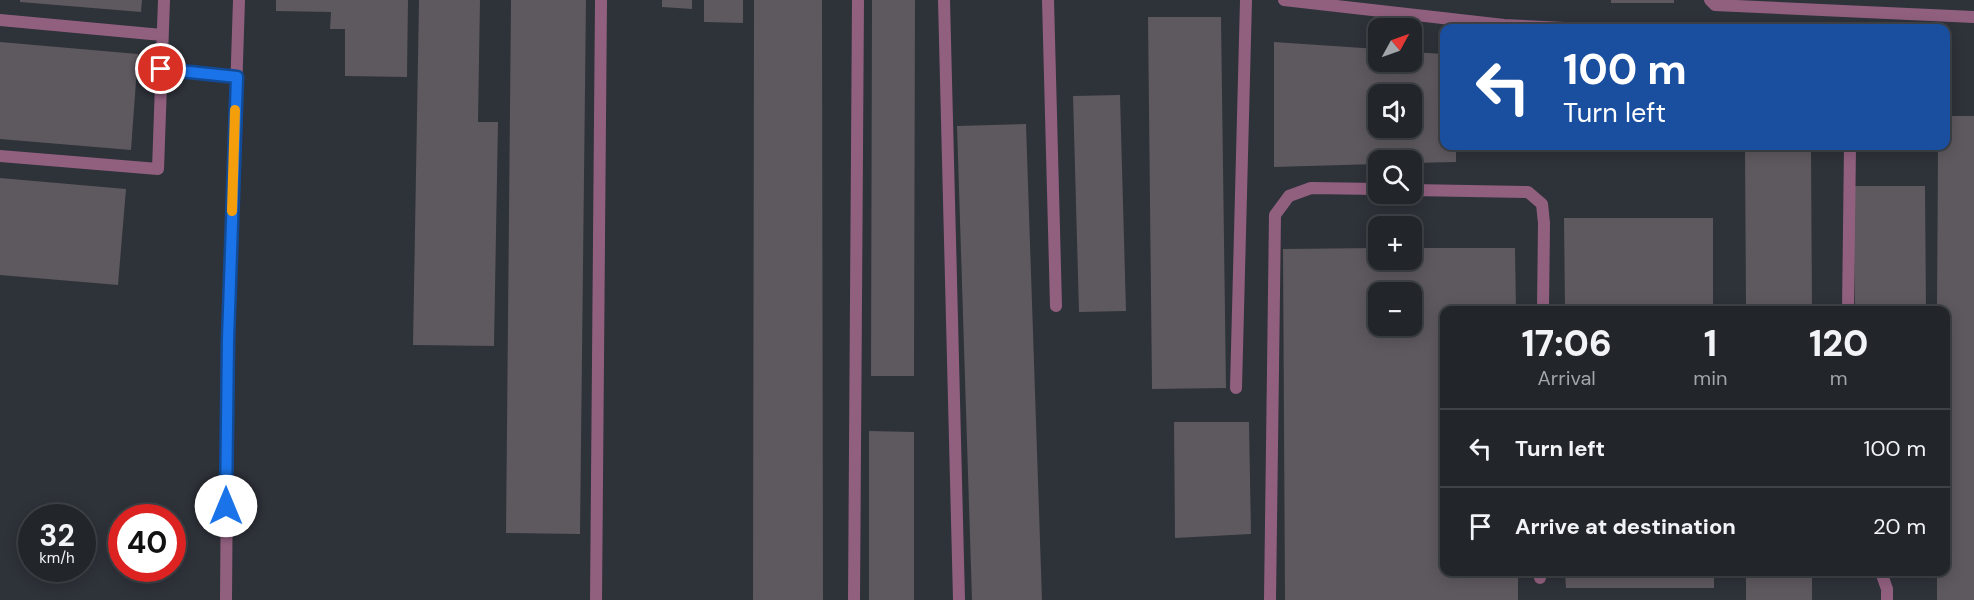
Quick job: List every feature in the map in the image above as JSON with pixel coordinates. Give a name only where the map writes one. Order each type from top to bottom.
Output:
[{"type":"street","points":[[0,156],[158,169],[164,0]]},
{"type":"street","points":[[226,600],[228,340],[239,0]]},
{"type":"street","points":[[596,600],[601,0]]},
{"type":"street","points":[[854,600],[858,0]]},
{"type":"street","points":[[944,0],[959,600]]},
{"type":"street","points":[[1048,0],[1056,306]]},
{"type":"street","points":[[1236,388],[1246,0]]},
{"type":"street","points":[[1284,0],[1351,4],[1497,24]]},
{"type":"street","points":[[1710,0],[1715,5],[1974,17]]},
{"type":"street","points":[[0,20],[162,35]]},
{"type":"street","points":[[161,69],[237,77]]},
{"type":"street","points":[[1848,306],[1850,150]]},
{"type":"street","points":[[1270,600],[1275,215],[1289,196],[1311,188],[1368,189]]},
{"type":"street","points":[[1422,190],[1528,192],[1542,204],[1544,223],[1543,306]]},
{"type":"street","points":[[1882,576],[1887,588],[1887,600]]},
{"type":"building","points":[[20,0],[142,0],[141,12],[20,2]]},
{"type":"building","points":[[276,0],[408,0],[407,77],[345,76],[345,29],[330,29],[331,12],[276,11]]},
{"type":"building","points":[[419,0],[480,0],[478,122],[498,122],[494,346],[413,345]]},
{"type":"building","points":[[511,0],[586,0],[580,534],[506,533]]},
{"type":"building","points":[[662,0],[692,0],[692,9],[662,7]]},
{"type":"building","points":[[704,0],[743,0],[743,23],[704,22]]},
{"type":"building","points":[[754,0],[822,0],[823,600],[753,600]]},
{"type":"building","points":[[872,0],[915,0],[914,376],[871,376]]},
{"type":"building","points":[[1611,0],[1674,0],[1674,3],[1611,3]]},
{"type":"building","points":[[1148,17],[1221,17],[1226,388],[1152,389]]},
{"type":"building","points":[[0,42],[138,54],[131,150],[0,139]]},
{"type":"building","points":[[1274,42],[1368,48],[1368,72],[1422,72],[1422,53],[1440,54],[1440,150],[1456,150],[1456,162],[1422,163],[1422,150],[1368,150],[1368,164],[1274,167]]},
{"type":"building","points":[[1120,95],[1126,311],[1079,312],[1073,96]]},
{"type":"building","points":[[1950,116],[1974,116],[1974,600],[1937,600],[1937,576],[1950,576],[1950,306],[1937,306],[1938,150],[1950,150]]},
{"type":"building","points":[[1026,124],[1042,600],[972,600],[957,126]]},
{"type":"building","points":[[1745,150],[1811,150],[1812,306],[1746,306]]},
{"type":"building","points":[[0,178],[126,189],[118,285],[0,275]]},
{"type":"building","points":[[1853,186],[1925,186],[1926,306],[1855,306]]},
{"type":"building","points":[[1564,218],[1713,218],[1713,306],[1565,306]]},
{"type":"building","points":[[1368,248],[1368,270],[1422,270],[1422,248],[1515,248],[1516,306],[1440,306],[1440,576],[1518,576],[1518,600],[1285,600],[1283,249]]},
{"type":"building","points":[[1174,422],[1249,422],[1251,534],[1175,538]]},
{"type":"building","points":[[869,431],[914,432],[914,600],[869,600]]},
{"type":"building","points":[[1565,576],[1714,576],[1714,588],[1566,588]]},
{"type":"building","points":[[1746,576],[1812,576],[1812,600],[1746,600]]},
{"type":"slow traffic","points":[[232,211],[235,110]]},
{"type":"route","points":[[161,69],[237,77],[228,340],[226,506]]}]
